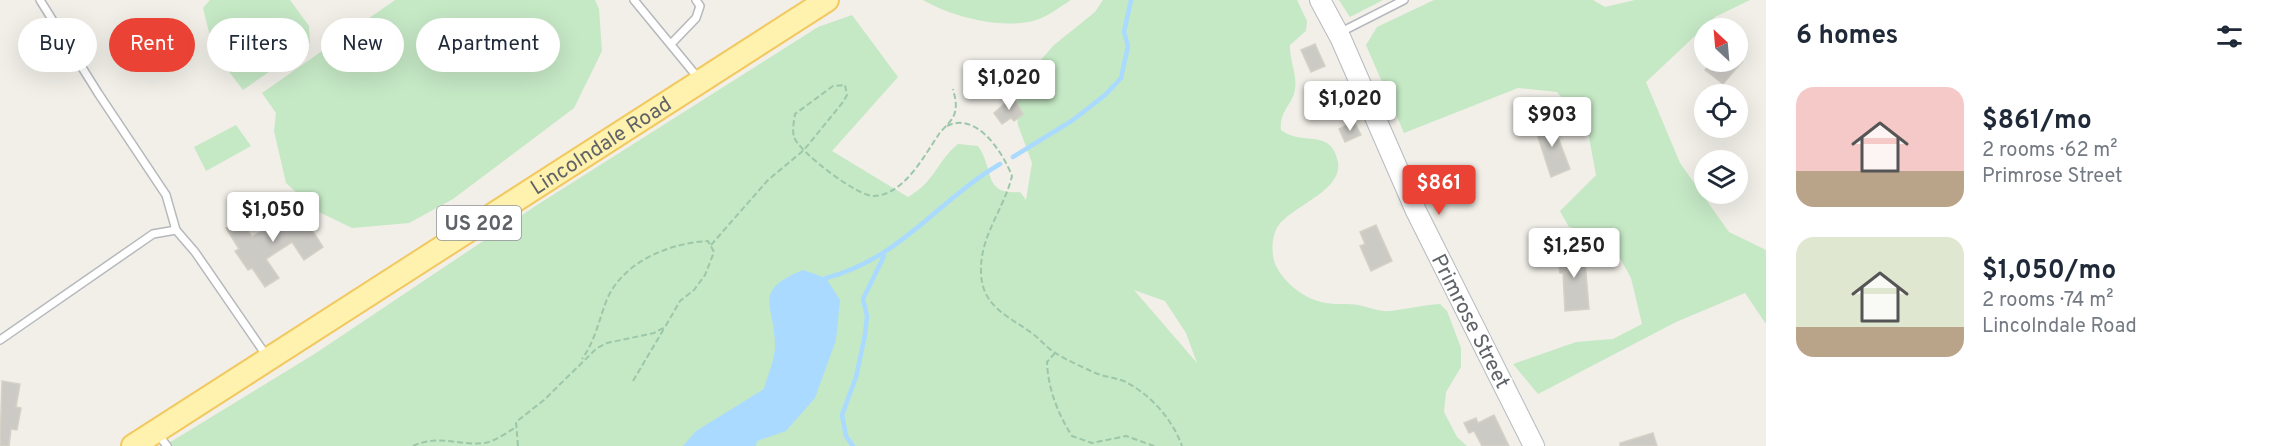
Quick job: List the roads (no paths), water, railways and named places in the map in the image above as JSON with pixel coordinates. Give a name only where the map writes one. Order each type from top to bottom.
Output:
[{"type":"main road","name":"Lincolndale Road","points":[[133,446],[161,438],[270,360],[827,0]]},
{"type":"main road","name":"Primrose Street","points":[[1320,0],[1338,33],[1416,211],[1534,446]]},
{"type":"lane","points":[[40,0],[166,195],[176,230],[195,252],[270,360]]},
{"type":"lane","points":[[634,0],[701,81]]},
{"type":"lane","points":[[670,44],[696,18],[700,6],[696,0]]},
{"type":"lane","points":[[1338,33],[1404,0]]},
{"type":"lane","points":[[0,340],[153,234],[176,230]]},
{"type":"water","points":[[803,270],[826,278],[840,300],[836,340],[815,398],[786,431],[757,441],[756,446],[683,446],[696,431],[764,389],[775,349],[770,308],[771,292],[787,278]]},
{"type":"waterway","points":[[1013,157],[1073,120],[1105,95],[1121,78],[1128,46],[1124,32],[1131,0]]},
{"type":"waterway","points":[[826,278],[876,257],[917,228],[977,179],[1000,164]]},
{"type":"waterway","points":[[853,446],[846,436],[842,415],[856,377],[865,335],[867,316],[863,299],[884,256]]}]
